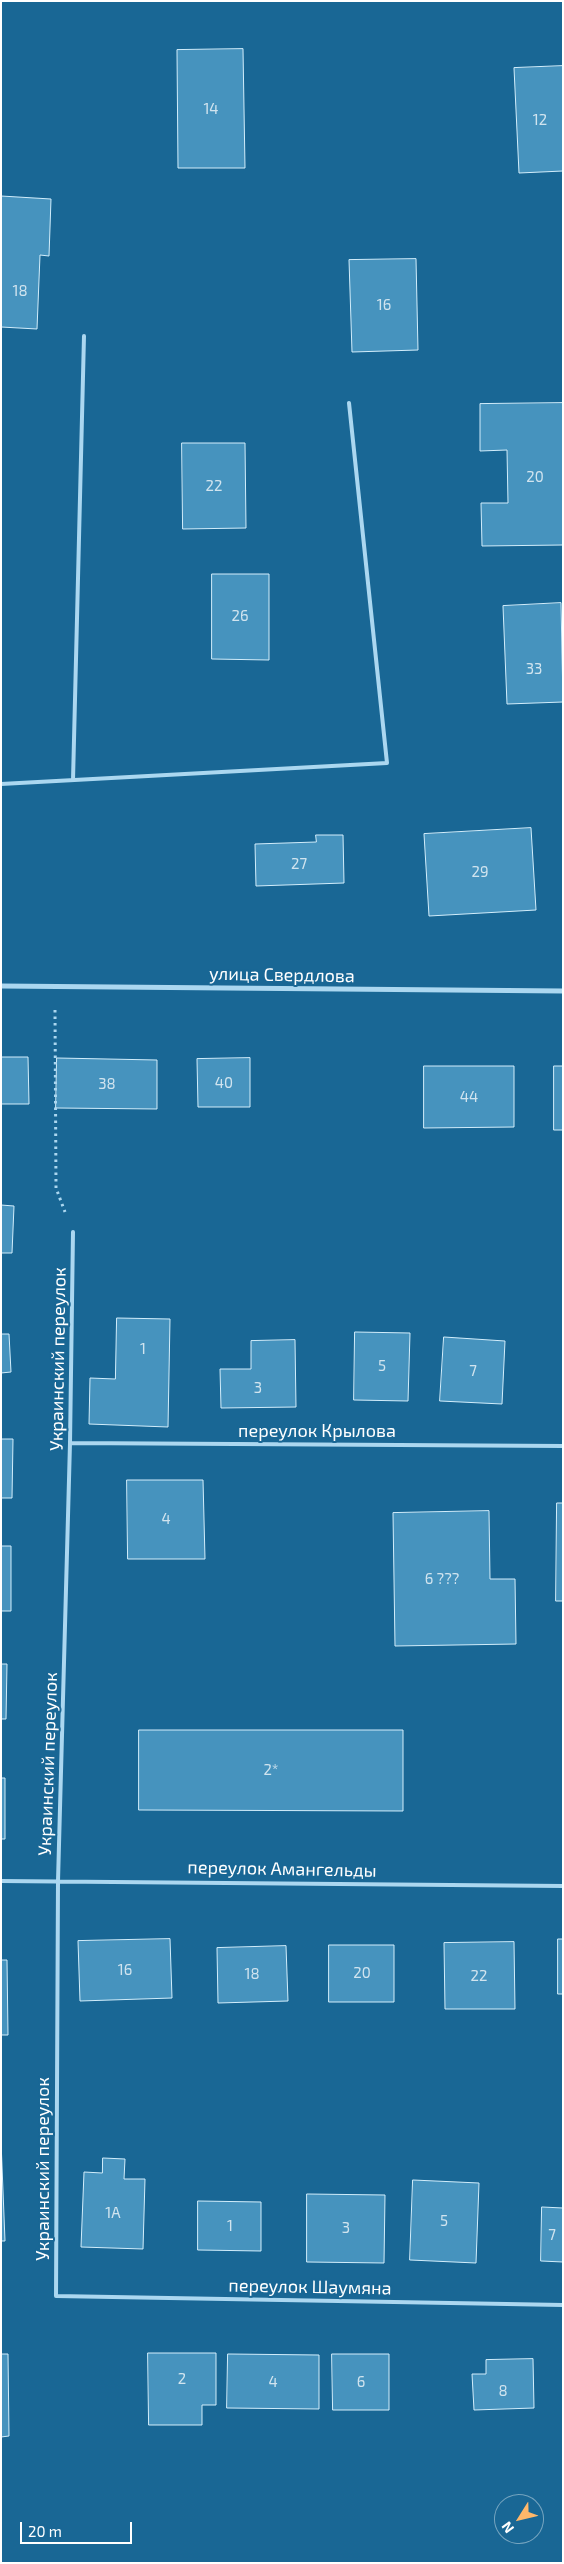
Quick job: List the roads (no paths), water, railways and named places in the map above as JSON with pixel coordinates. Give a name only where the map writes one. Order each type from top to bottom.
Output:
[{"type":"street","name":"улица Свердлова","points":[[1,986],[563,991]]},
{"type":"lane","points":[[73,780],[84,336]]},
{"type":"lane","points":[[1,784],[387,763],[349,403]]},
{"type":"lane","name":"Украинский переулок","points":[[56,2296],[58,1881],[70,1443],[73,1232]]},
{"type":"lane","name":"переулок Крылова","points":[[70,1443],[563,1446]]},
{"type":"lane","name":"переулок Амангельды","points":[[1,1881],[563,1886]]},
{"type":"lane","name":"переулок Шаумяна","points":[[56,2296],[563,2305]]}]
